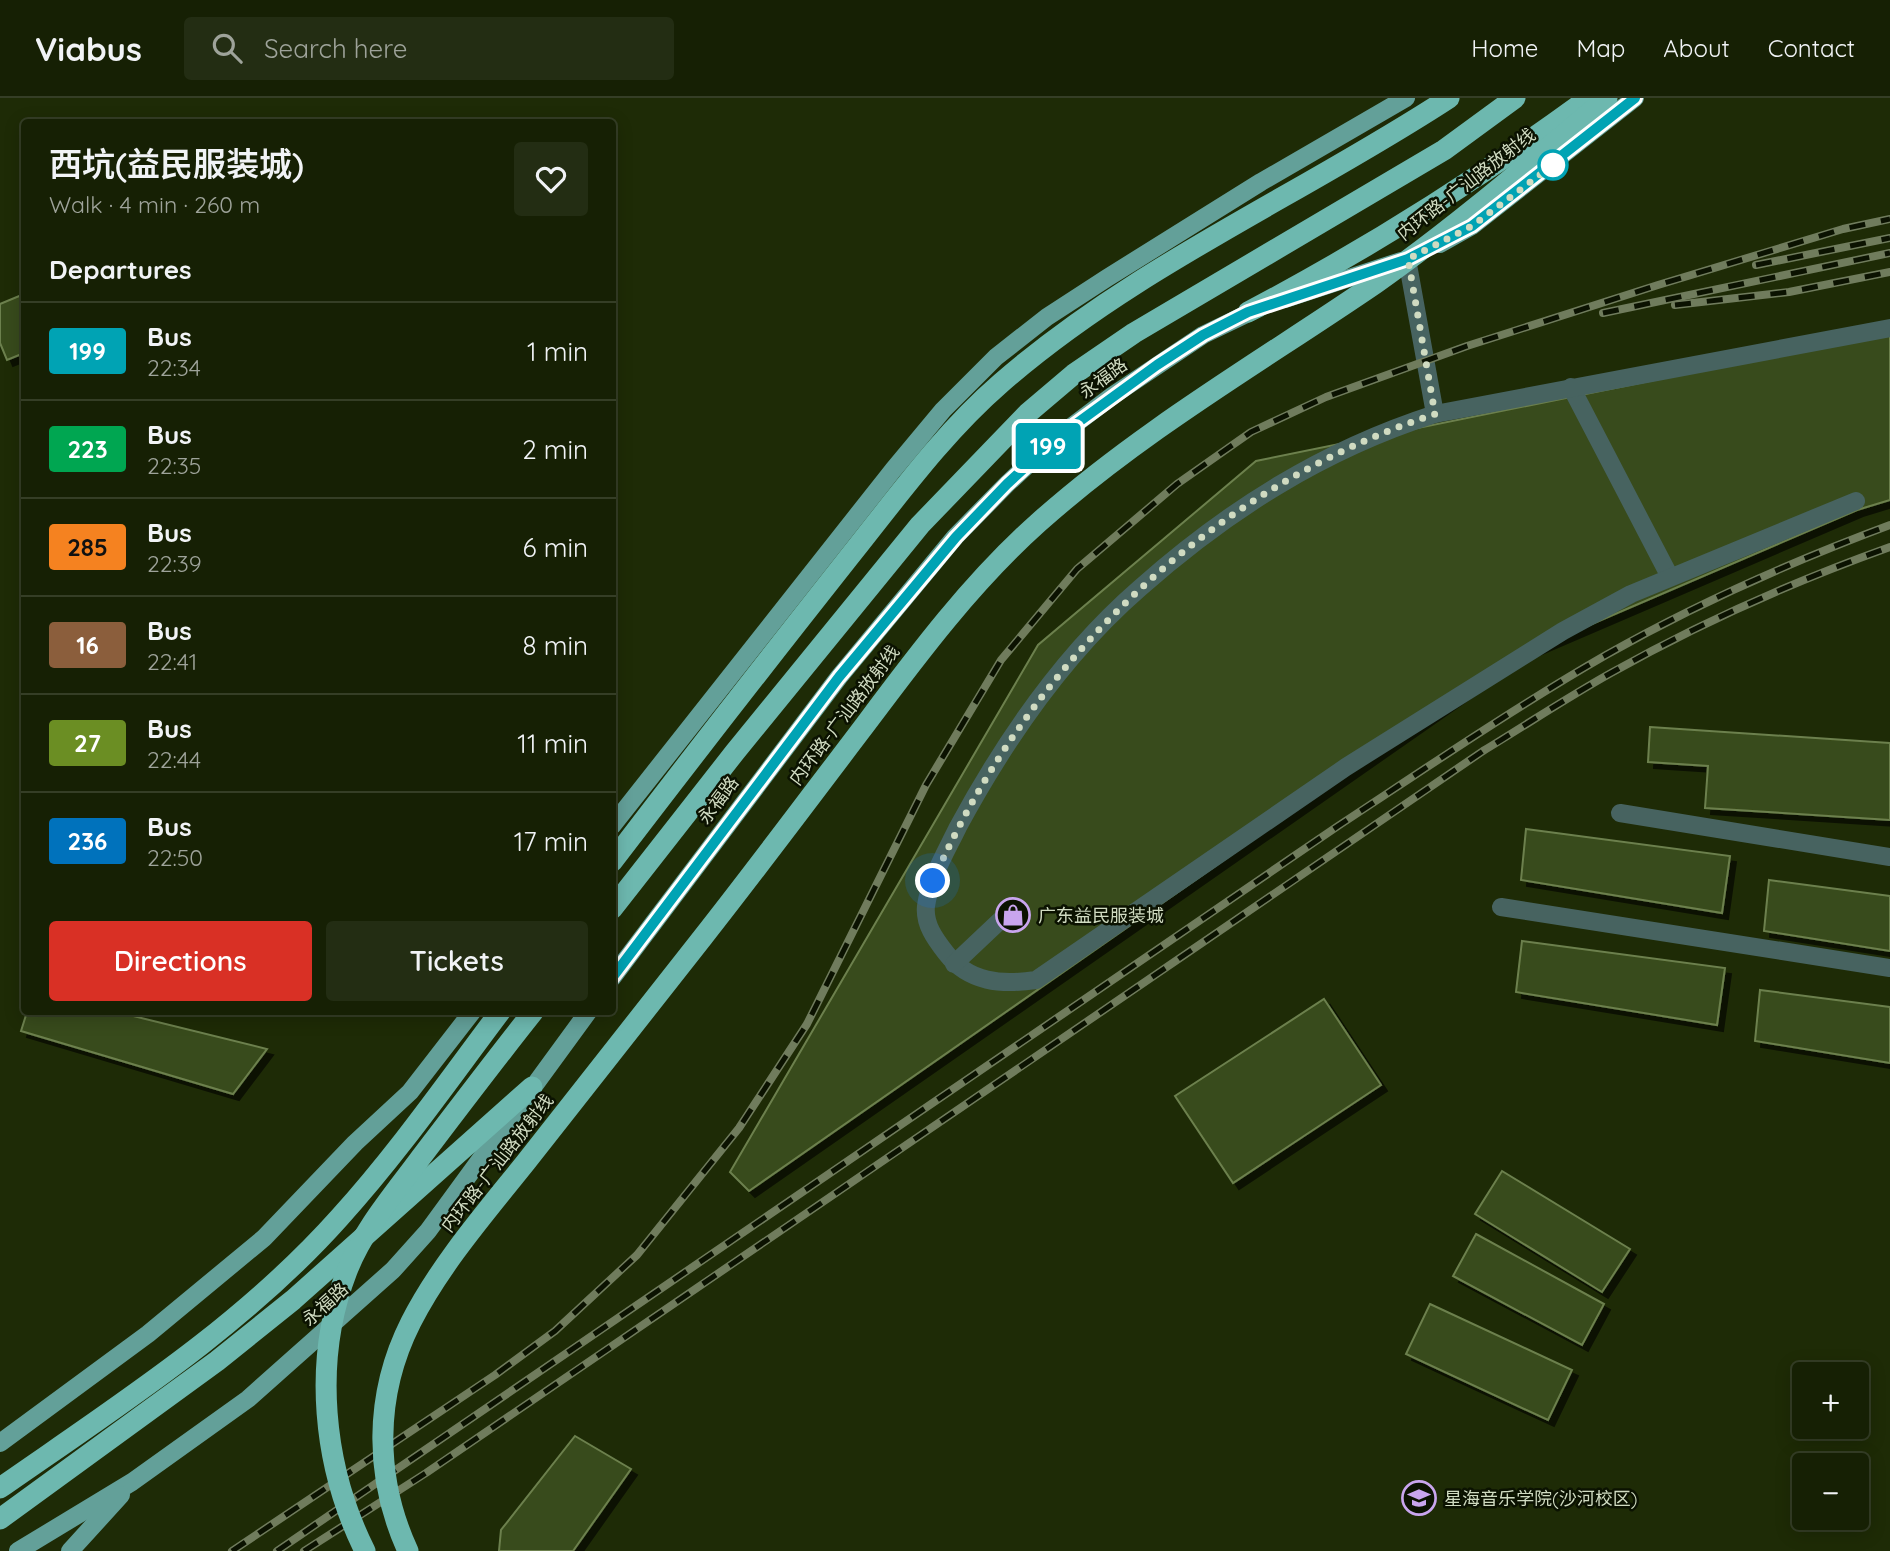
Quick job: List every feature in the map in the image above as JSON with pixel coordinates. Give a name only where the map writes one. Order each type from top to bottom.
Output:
[{"type":"highway","points":[[616,857],[896,499],[960,423],[1000,383],[1099,308],[1157,269],[1327,174],[1449,98]]},
{"type":"highway","points":[[616,904],[744,741],[920,525],[1028,413],[1074,374],[1134,333],[1444,150],[1515,98]]},
{"type":"highway","points":[[1248,312],[1340,264],[1392,232],[1483,173],[1589,98]]},
{"type":"highway","name":"内环路-广汕路放射线","points":[[408,1551],[388,1492],[381,1442],[391,1378],[410,1324],[430,1289],[497,1198],[738,892],[948,617],[1006,554],[1095,475],[1170,418],[1382,279],[1456,223],[1607,98]]},
{"type":"highway","points":[[0,1488],[195,1350],[297,1261],[339,1219],[383,1167],[498,1015]]},
{"type":"highway","points":[[365,1551],[343,1500],[329,1430],[329,1346],[347,1271],[365,1236],[394,1194],[531,1015]]},
{"type":"highway","points":[[0,1519],[217,1361],[320,1278],[532,1087]]},
{"type":"main road","points":[[616,821],[893,470],[943,410],[996,357],[1047,317],[1107,278],[1261,182],[1406,98]]},
{"type":"main road","name":"永福路","points":[[616,973],[839,677],[956,537],[998,492],[1058,437],[1112,396],[1203,335],[1248,312],[1408,259],[1472,226],[1635,98]]},
{"type":"main road","points":[[0,1443],[148,1334],[264,1238],[355,1143],[410,1092],[470,1015]]},
{"type":"main road","name":"永福路","points":[[18,1551],[132,1482],[248,1399],[393,1270],[428,1231],[586,1015]]},
{"type":"main road","points":[[70,1551],[132,1482]]},
{"type":"street","points":[[1408,259],[1435,414]]},
{"type":"street","points":[[1856,500],[1670,577],[1563,631],[1346,767],[1037,980],[1009,984],[982,979],[954,964],[928,927],[926,907],[933,881],[974,798],[1016,733],[1072,658],[1140,588],[1254,498],[1329,456],[1389,429],[1435,414],[1890,328]]},
{"type":"street","points":[[1571,387],[1670,577]]},
{"type":"street","points":[[1620,813],[1890,857]]},
{"type":"street","points":[[1501,906],[1890,968]]},
{"type":"street","points":[[954,964],[1008,913]]},
{"type":"building","points":[[21,295],[21,354],[7,360],[0,343],[0,304]]},
{"type":"building","name":"广东益民服装城","points":[[1890,332],[1890,500],[1857,510],[1515,657],[749,1191],[730,1172],[1038,645],[1256,461]]},
{"type":"building","points":[[1650,727],[1890,743],[1890,820],[1705,808],[1708,766],[1648,762]]},
{"type":"building","points":[[1526,829],[1730,856],[1722,913],[1521,880]]},
{"type":"building","points":[[1769,880],[1890,896],[1890,951],[1764,931]]},
{"type":"building","points":[[1522,941],[1725,968],[1717,1025],[1516,992]]},
{"type":"building","points":[[1760,990],[1890,1007],[1890,1063],[1755,1041]]},
{"type":"building","points":[[1324,999],[1381,1085],[1233,1183],[1175,1096]]},
{"type":"building","points":[[26,1015],[129,1015],[267,1049],[233,1094],[21,1031]]},
{"type":"building","points":[[1502,1171],[1630,1249],[1602,1292],[1475,1214]]},
{"type":"building","points":[[1476,1234],[1604,1304],[1582,1345],[1453,1276]]},
{"type":"building","points":[[1430,1304],[1572,1370],[1548,1420],[1406,1354]]},
{"type":"building","points":[[575,1436],[631,1469],[573,1551],[499,1551],[501,1530]]},
{"type":"railway","points":[[232,1551],[495,1375],[555,1331],[637,1255],[739,1128],[807,1024],[926,785],[1001,660],[1077,569],[1177,484],[1251,432],[1326,397],[1467,346],[1658,285],[1843,229],[1890,219]]},
{"type":"railway","points":[[1756,265],[1890,238]]},
{"type":"railway","points":[[1603,313],[1890,253]]},
{"type":"railway","points":[[1675,305],[1789,292],[1890,272]]},
{"type":"railway","points":[[277,1551],[1338,826],[1504,717],[1606,655],[1675,618],[1817,553],[1890,525]]},
{"type":"railway","points":[[304,1551],[426,1473],[1483,751],[1595,682],[1679,637],[1783,589],[1890,547]]},
{"type":"bus line","name":"199","points":[[616,973],[839,677],[956,537],[1007,484],[1058,437],[1157,365],[1203,335],[1248,312],[1408,259],[1472,226],[1635,98]]},
{"type":"place","name":"广东益民服装城","points":[[1013,915]]},
{"type":"place","name":"星海音乐学院(沙河校区)","points":[[1419,1498]]},
{"type":"route","points":[[933,881],[974,798],[1016,733],[1055,678],[1098,629],[1140,588],[1254,498],[1292,475],[1389,429],[1435,414],[1408,259],[1472,226],[1553,165]]}]
